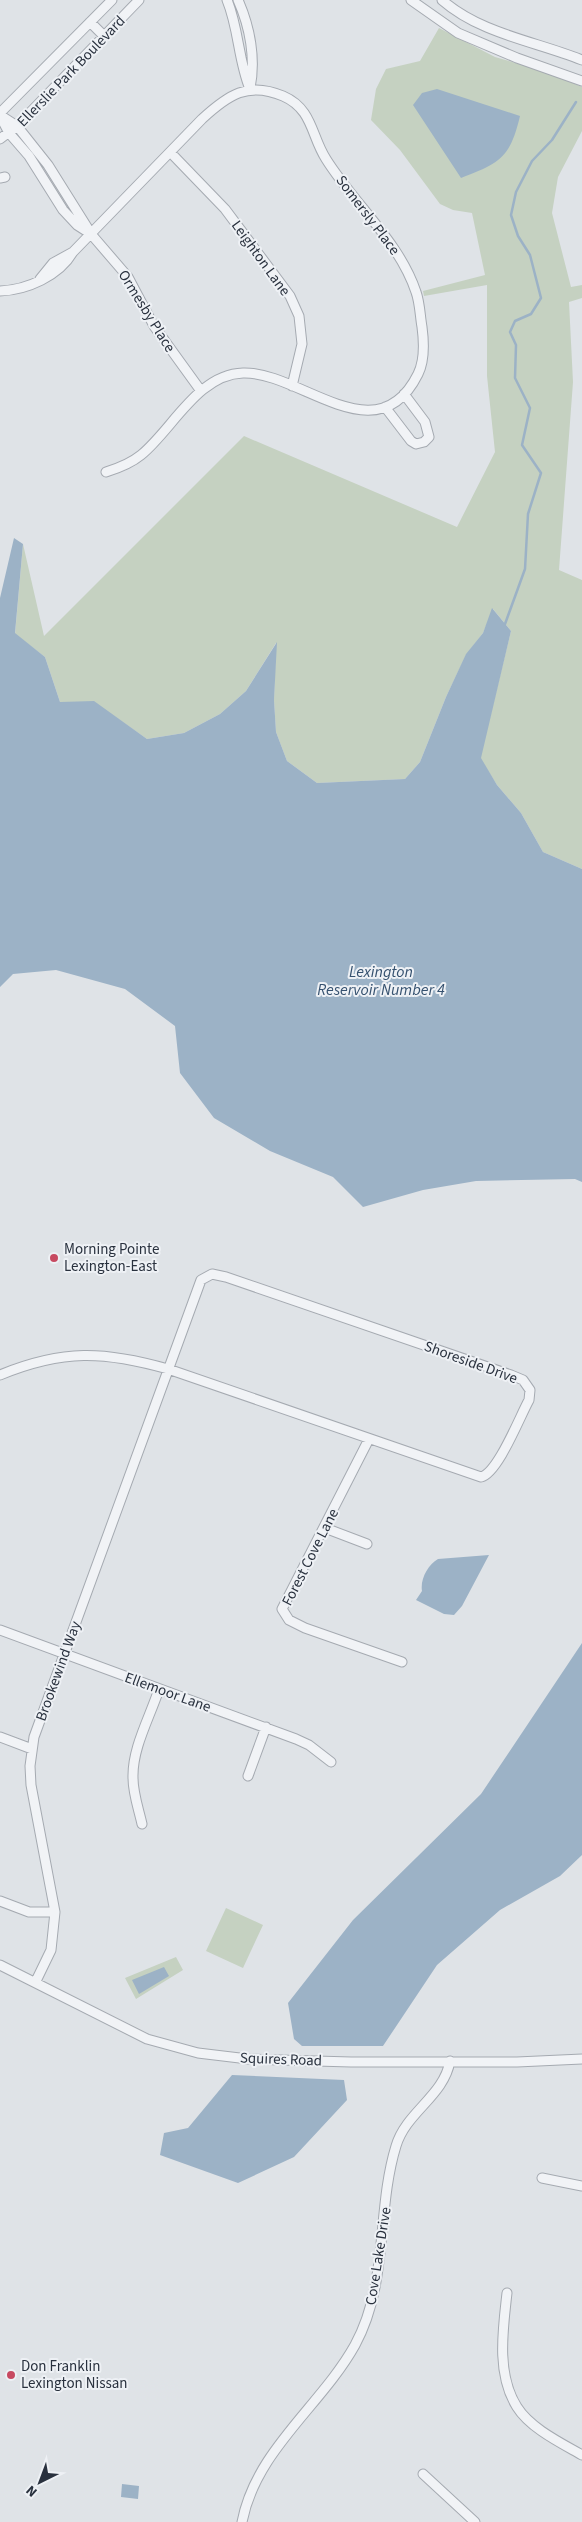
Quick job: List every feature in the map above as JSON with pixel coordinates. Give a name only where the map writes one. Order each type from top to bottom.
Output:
[{"type":"street","name":"Ellerslie Park Boulevard","points":[[0,115],[112,0]]},
{"type":"street","name":"Ellerslie Park Boulevard","points":[[0,139],[17,126],[139,0]]},
{"type":"street","points":[[227,0],[238,33],[243,71],[250,89]]},
{"type":"street","points":[[238,0],[246,23],[252,58],[250,89]]},
{"type":"street","points":[[411,0],[458,34],[582,81]]},
{"type":"street","points":[[437,20],[444,2],[502,34],[582,60]]},
{"type":"street","points":[[90,22],[104,36]]},
{"type":"street","points":[[0,291],[13,291],[40,279],[53,263],[73,252],[218,105],[233,95],[250,89]]},
{"type":"street","name":"Somersly Place","points":[[106,472],[129,464],[142,455],[193,397],[201,391],[220,379],[241,372],[276,378],[348,408],[367,411],[385,407],[404,394],[419,372],[422,360],[422,333],[417,295],[410,275],[398,253],[324,157],[310,119],[285,97],[268,91],[250,89]]},
{"type":"street","name":"Ormesby Place","points":[[0,115],[17,126],[48,165],[91,234],[128,277],[154,326],[201,391]]},
{"type":"street","name":"Ormesby Place","points":[[0,115],[8,133],[33,162],[63,210],[77,225],[91,234]]},
{"type":"street","name":"Leighton Lane","points":[[170,152],[225,209],[290,296],[299,316],[302,344],[292,386]]},
{"type":"street","points":[[385,407],[410,440],[416,444],[424,442],[429,437],[425,422],[404,394]]},
{"type":"street","name":"Shoreside Drive","points":[[0,1375],[51,1358],[86,1355],[130,1358],[168,1369],[477,1476],[484,1476],[497,1462],[529,1400],[530,1390],[523,1380],[511,1375],[212,1274],[200,1280],[168,1369]]},
{"type":"street","name":"Brookewind Way","points":[[36,1981],[50,1950],[55,1912],[31,1785],[32,1749],[64,1654],[168,1369]]},
{"type":"street","name":"Forest Cove Lane","points":[[369,1439],[282,1609],[289,1620],[304,1628],[402,1662]]},
{"type":"street","points":[[325,1528],[368,1544]]},
{"type":"street","name":"Ellemoor Lane","points":[[0,1630],[309,1745],[331,1762]]},
{"type":"street","points":[[142,1824],[134,1788],[133,1769],[140,1740],[159,1689]]},
{"type":"street","points":[[248,1776],[266,1728]]},
{"type":"street","points":[[0,1738],[32,1749]]},
{"type":"street","points":[[0,1901],[29,1912],[55,1912]]},
{"type":"street","name":"Squires Road","points":[[0,1965],[36,1981],[148,2039],[198,2053],[281,2060],[517,2062],[582,2059]]},
{"type":"street","name":"Cove Lake Drive","points":[[242,2522],[251,2492],[259,2474],[274,2451],[343,2363],[363,2328],[378,2278],[392,2163],[397,2143],[408,2122],[446,2077],[450,2061]]},
{"type":"street","points":[[542,2178],[582,2186]]},
{"type":"street","points":[[507,2293],[502,2340],[508,2384],[517,2408],[546,2435],[582,2455]]},
{"type":"street","points":[[423,2474],[475,2522]]},
{"type":"green space","points":[[439,28],[495,57],[550,73],[582,87],[582,131],[558,177],[552,213],[571,287],[582,285],[582,298],[569,302],[573,382],[559,570],[582,580],[582,869],[543,852],[521,813],[497,785],[480,758],[511,631],[493,609],[483,633],[466,655],[446,697],[420,762],[405,779],[317,783],[287,761],[276,732],[274,700],[276,643],[246,691],[220,714],[184,733],[147,739],[94,702],[60,702],[45,657],[15,634],[23,544],[44,636],[244,436],[457,527],[495,452],[487,376],[487,285],[424,296],[423,291],[485,275],[472,213],[453,210],[440,204],[400,150],[371,120],[376,89],[386,69],[420,61]]},
{"type":"green space","points":[[226,1908],[263,1925],[243,1968],[206,1951]]},
{"type":"green space","points":[[176,1957],[183,1970],[136,1999],[125,1978]]},
{"type":"water","points":[[437,89],[520,116],[512,141],[507,150],[494,163],[461,178],[413,105],[422,93]]},
{"type":"water","name":"Lexington Reservoir Number 4","points":[[14,538],[23,544],[15,633],[45,657],[60,702],[94,701],[147,739],[184,733],[220,714],[246,691],[277,642],[274,700],[276,732],[287,761],[317,783],[405,779],[420,762],[446,697],[466,654],[483,633],[492,608],[511,631],[481,758],[497,785],[521,813],[543,852],[582,869],[582,1182],[575,1179],[476,1181],[423,1190],[363,1207],[333,1177],[270,1151],[214,1118],[180,1073],[175,1026],[125,989],[56,970],[13,974],[0,987],[0,598]]},
{"type":"water","points":[[489,1555],[462,1606],[454,1615],[444,1614],[416,1600],[422,1591],[422,1582],[426,1573],[438,1559]]},
{"type":"water","points":[[582,1643],[582,1855],[560,1876],[500,1910],[437,1965],[383,2046],[302,2046],[294,2039],[288,2003],[353,1920],[481,1794]]},
{"type":"water","points":[[164,1967],[169,1976],[139,1994],[132,1980]]},
{"type":"water","points":[[232,2075],[344,2080],[347,2100],[294,2157],[238,2183],[160,2155],[164,2133],[188,2128]]},
{"type":"water","points":[[122,2484],[139,2486],[138,2499],[121,2497]]},
{"type":"waterway","points":[[505,624],[525,569],[528,514],[541,473],[522,445],[530,408],[515,378],[516,345],[510,332],[515,321],[531,314],[541,298],[530,255],[518,236],[511,215],[516,192],[532,161],[552,140],[576,102]]},
{"type":"place","name":"Morning Pointe Lexington-East","points":[[54,1258]]},
{"type":"place","name":"Don Franklin Lexington Nissan","points":[[11,2375]]}]
